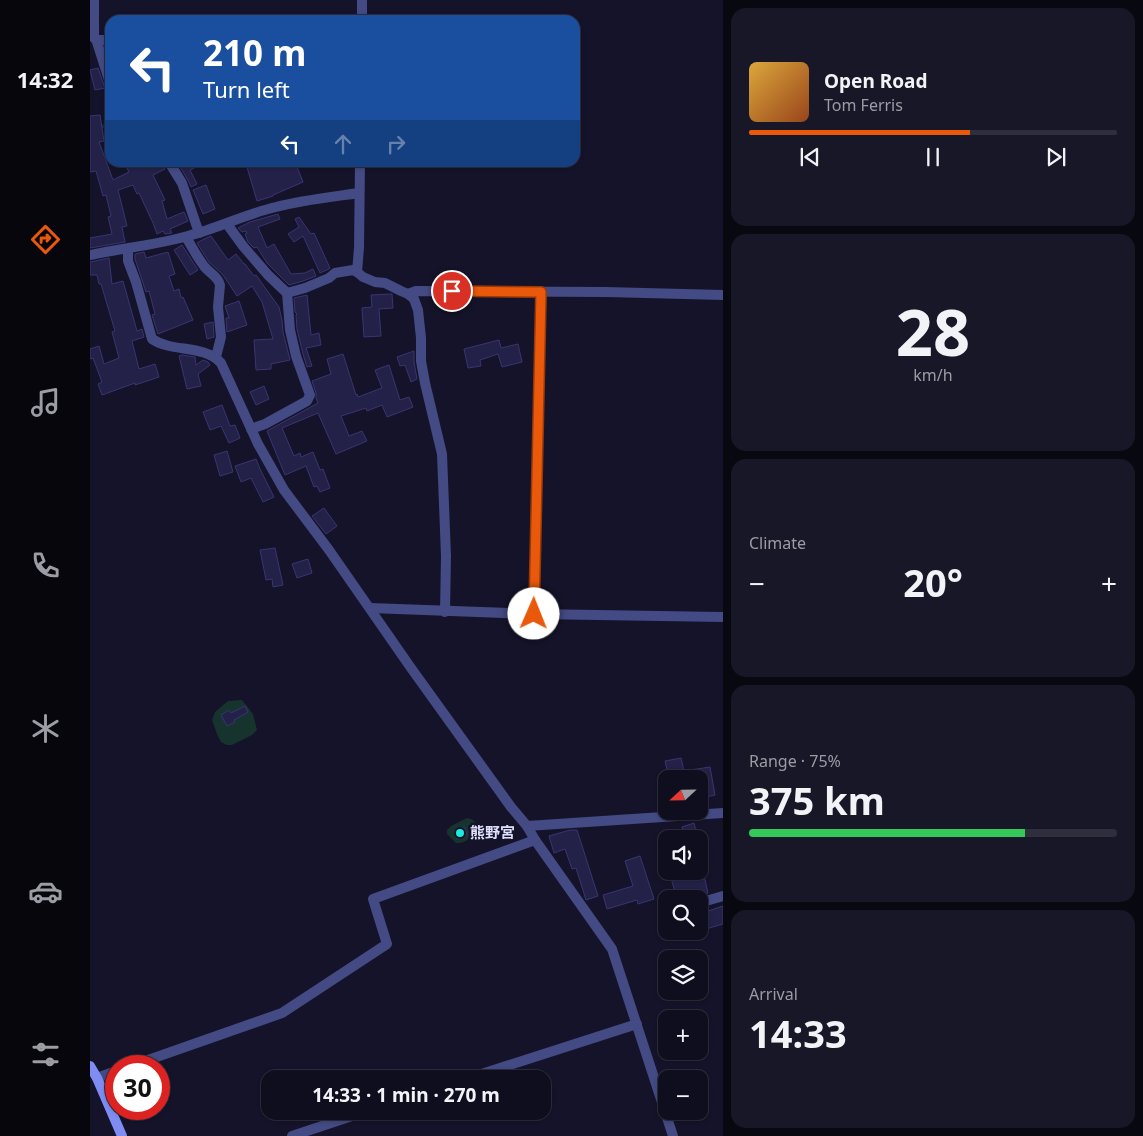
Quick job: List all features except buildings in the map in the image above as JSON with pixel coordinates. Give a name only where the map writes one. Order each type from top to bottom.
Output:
[{"type":"street","points":[[94,0],[94,38],[96,39],[105,67]]},
{"type":"street","points":[[362,0],[362,15]]},
{"type":"street","points":[[96,39],[105,40]]},
{"type":"street","points":[[172,167],[182,183],[199,233]]},
{"type":"street","points":[[357,272],[360,167]]},
{"type":"street","points":[[90,255],[186,237],[277,207],[360,193]]},
{"type":"street","points":[[226,224],[262,268],[287,293],[290,330],[296,356],[310,395],[309,399],[265,424],[251,429]]},
{"type":"street","points":[[186,237],[205,268],[217,278],[220,285],[218,307],[221,338],[216,357]]},
{"type":"street","points":[[128,249],[128,261],[152,339],[165,346],[186,348],[210,354],[221,363],[258,444],[284,490],[511,807],[527,826],[612,949],[674,1136]]},
{"type":"street","points":[[287,293],[305,288],[335,274],[352,270],[375,282],[385,284],[408,294],[414,299],[418,310],[421,361],[442,454],[446,556],[445,612]]},
{"type":"street","points":[[408,294],[416,291],[723,295]]},
{"type":"street","points":[[534,614],[541,292]]},
{"type":"street","points":[[370,608],[445,612],[723,617]]},
{"type":"street","points":[[527,826],[723,813]]},
{"type":"street","points":[[162,1055],[282,1013],[387,944],[373,899],[535,840]]},
{"type":"street","points":[[708,900],[723,896]]},
{"type":"street","points":[[494,1070],[637,1024]]},
{"type":"street","points":[[90,1066],[122,1136]]},
{"type":"street","points":[[97,1078],[105,1075]]},
{"type":"street","points":[[292,1136],[340,1120]]},
{"type":"green space","points":[[242,700],[253,714],[257,730],[252,735],[232,745],[227,745],[221,742],[212,720],[215,712],[228,701]]},
{"type":"green space","points":[[467,818],[474,821],[478,829],[466,841],[456,843],[447,834],[447,830]]},
{"type":"waterway","points":[[100,129],[105,125]]},
{"type":"place","name":"熊野宮","points":[[460,833]]},
{"type":"route","points":[[452,291],[541,292],[534,614]]}]
